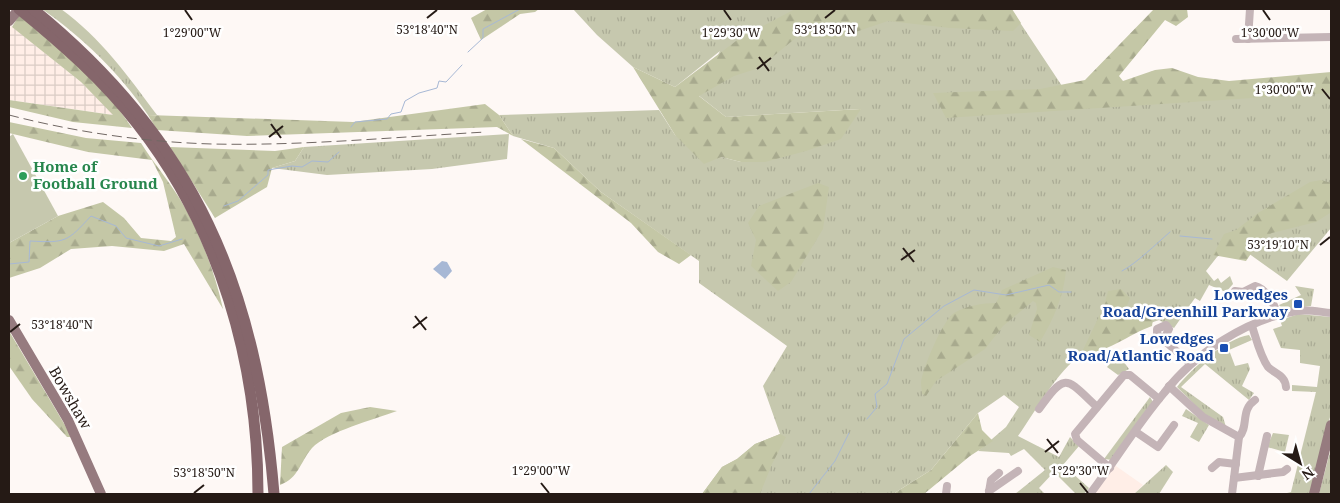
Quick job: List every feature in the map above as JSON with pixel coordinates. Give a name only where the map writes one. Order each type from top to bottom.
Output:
[{"type":"highway","points":[[24,10],[142,123],[213,232],[240,302],[262,391],[274,490]]},
{"type":"highway","points":[[169,163],[203,233],[224,284],[237,328],[250,385],[256,433],[258,492]]},
{"type":"main road","points":[[9,21],[24,10]]},
{"type":"main road","name":"Bowshaw","points":[[9,320],[68,420],[100,494]]},
{"type":"main road","points":[[1314,494],[1331,425]]},
{"type":"street","points":[[1248,39],[1250,9]]},
{"type":"street","points":[[1236,39],[1331,37]]},
{"type":"street","points":[[1235,291],[1243,292],[1255,286],[1260,288],[1275,307],[1278,316]]},
{"type":"street","points":[[1090,494],[1159,399],[1191,364],[1212,348],[1252,326],[1278,316],[1299,310],[1331,313]]},
{"type":"street","points":[[1252,326],[1264,361],[1282,377],[1286,387]]},
{"type":"street","points":[[1163,341],[1191,364]]},
{"type":"street","points":[[1110,468],[1075,437],[1124,375],[1130,375],[1159,399]]},
{"type":"street","points":[[1039,409],[1059,383],[1065,382],[1073,385],[1097,407]]},
{"type":"street","points":[[1170,386],[1203,417],[1239,437]]},
{"type":"street","points":[[1232,494],[1239,437],[1243,433],[1246,410],[1255,400]]},
{"type":"street","points":[[1136,432],[1157,449],[1174,425]]},
{"type":"street","points":[[1258,476],[1267,436]]},
{"type":"street","points":[[1212,468],[1219,462],[1236,464]]},
{"type":"street","points":[[1234,478],[1282,472],[1287,469]]},
{"type":"street","points":[[989,493],[1018,471]]},
{"type":"street","points":[[989,493],[991,480],[999,473]]},
{"type":"shaded area","points":[[9,24],[81,82],[114,115],[9,100]]},
{"type":"shaded area","points":[[1113,464],[1143,485],[1134,494],[1090,494]]},
{"type":"green space","points":[[42,9],[61,9],[89,32],[113,58],[157,115],[148,115],[125,84],[100,57]]},
{"type":"green space","points":[[487,9],[539,9],[535,12],[520,14],[481,40],[471,18]]},
{"type":"green space","points":[[573,9],[1011,9],[1066,92],[1331,87],[1331,228],[1287,281],[1234,243],[1217,257],[1206,271],[1214,281],[1218,278],[1221,283],[1230,276],[1233,284],[1226,292],[1209,285],[1200,301],[1195,298],[1174,328],[1159,320],[1109,339],[1082,354],[1064,370],[1018,436],[1059,457],[1070,437],[1079,446],[1063,465],[1089,488],[1084,494],[1076,494],[1054,472],[1039,488],[1045,494],[1015,494],[1045,470],[1024,449],[1011,456],[1009,453],[978,451],[1006,427],[1019,407],[1004,395],[978,413],[931,470],[893,494],[702,494],[722,467],[737,459],[755,444],[780,434],[763,386],[787,346],[699,283],[699,261],[601,192],[554,148],[513,136],[499,115],[659,110],[675,135],[721,157],[741,162],[861,109],[726,117],[698,95],[720,51],[675,87],[633,67],[597,35]]},
{"type":"green space","points":[[795,9],[1012,9],[1021,23],[1013,31],[950,28],[888,21],[835,39],[797,37],[759,68],[734,76],[699,96],[726,117],[861,109],[841,139],[765,162],[741,162],[721,157],[704,164],[675,135],[633,67],[675,87],[740,38]]},
{"type":"green space","points":[[1154,9],[1187,9],[1188,17],[1176,26],[1165,20],[1119,76],[1123,81],[1155,70],[1172,68],[1198,77],[1229,81],[1331,72],[1331,93],[946,118],[933,93],[1040,89],[1085,80]]},
{"type":"green space","points":[[19,15],[94,81],[132,128],[73,122],[9,107],[9,100],[113,115],[81,82],[12,27]]},
{"type":"green space","points":[[485,104],[499,115],[513,136],[497,127],[247,136],[157,130],[148,115],[353,122]]},
{"type":"green space","points":[[9,122],[86,138],[141,143],[174,189],[191,218],[207,256],[223,309],[184,244],[164,251],[112,246],[71,249],[40,268],[9,278],[9,243],[58,216],[103,202],[124,218],[141,238],[171,241],[176,237],[163,182],[152,160],[88,152],[9,133]]},
{"type":"green space","name":"Home of Football Ground","points":[[13,134],[58,216],[9,243],[9,137]]},
{"type":"green space","points":[[509,134],[507,159],[432,169],[327,175],[272,168],[295,161],[304,147]]},
{"type":"green space","points":[[521,139],[554,148],[601,192],[691,255],[679,264],[658,252],[631,223]]},
{"type":"green space","points":[[170,147],[275,151],[304,147],[295,161],[272,168],[267,187],[215,218]]},
{"type":"green space","points":[[1321,180],[1331,183],[1330,213],[1316,222],[1272,233],[1261,239],[1246,261],[1213,255],[1224,234],[1236,230],[1258,213],[1310,182]]},
{"type":"green space","points":[[818,183],[829,187],[823,229],[791,282],[778,291],[751,266],[756,240],[748,223],[759,206]]},
{"type":"green space","points":[[1053,267],[1066,270],[1065,280],[1057,308],[1040,342],[1029,335],[1037,309],[1036,303],[1033,301],[1003,326],[985,349],[936,381],[926,396],[922,394],[922,376],[939,335],[949,317],[964,308],[974,305],[996,303],[1002,290]]},
{"type":"green space","points":[[1295,286],[1314,289],[1311,306],[1283,310],[1279,305],[1301,295]]},
{"type":"green space","points":[[1121,289],[1130,298],[1126,308],[1142,318],[1153,319],[1152,326],[1099,351],[1081,354],[1104,306],[1108,291]]},
{"type":"green space","points":[[1299,314],[1331,317],[1331,413],[1311,494],[1283,494],[1291,492],[1316,392],[1292,391],[1292,385],[1317,387],[1320,366],[1300,363],[1300,350],[1281,348],[1273,329],[1282,326],[1280,320]]},
{"type":"green space","points":[[9,331],[72,437],[67,437],[32,399],[9,366]]},
{"type":"green space","points":[[1249,335],[1252,340],[1229,350],[1235,366],[1248,363],[1250,369],[1242,386],[1254,393],[1249,400],[1205,364],[1181,387],[1223,417],[1226,427],[1205,415],[1177,387],[1191,371],[1210,355],[1230,342]]},
{"type":"green space","points":[[1118,354],[1129,369],[1118,375],[1107,367]]},
{"type":"green space","points":[[1150,397],[1153,402],[1112,460],[1104,459]]},
{"type":"green space","points":[[370,407],[397,411],[352,426],[319,442],[308,453],[295,474],[280,485],[282,447],[341,413]]},
{"type":"green space","points":[[1186,409],[1209,425],[1199,442],[1190,437],[1198,423],[1182,416]]},
{"type":"green space","points":[[978,413],[982,430],[993,441],[970,456],[924,494],[893,494],[931,470]]},
{"type":"green space","points":[[1273,433],[1289,435],[1285,452],[1267,447]]},
{"type":"green space","points":[[780,434],[786,437],[772,464],[760,494],[702,494],[722,467],[737,459],[755,444]]},
{"type":"green space","points":[[1331,448],[1330,494],[1319,494]]},
{"type":"green space","points":[[1166,465],[1173,472],[1159,494],[1134,494]]},
{"type":"water","points":[[442,261],[447,262],[452,271],[445,279],[433,269]]},
{"type":"waterway","points":[[468,52],[483,38],[483,29],[520,9]]},
{"type":"waterway","points":[[351,127],[355,122],[387,119],[391,114],[401,112],[405,101],[419,93],[437,88],[439,81],[446,82],[462,65]]},
{"type":"waterway","points":[[224,206],[238,201],[268,175],[268,170],[292,166],[302,167],[312,161],[328,162],[339,152]]},
{"type":"waterway","points":[[9,264],[29,262],[30,241],[51,242],[65,239],[71,236],[91,216],[116,226],[126,238],[159,246],[182,239]]},
{"type":"waterway","points":[[1122,271],[1170,232]]},
{"type":"waterway","points":[[1180,236],[1212,239]]},
{"type":"waterway","points":[[867,419],[877,407],[875,394],[887,384],[904,339],[944,306],[974,290],[1006,295],[1049,285],[1059,292],[1071,292]]},
{"type":"waterway","points":[[809,494],[835,461],[849,433]]},
{"type":"railway","points":[[9,115],[109,135],[160,141],[212,144],[315,142],[486,132]]},
{"type":"place","name":"Home of Football Ground","points":[[23,176]]},
{"type":"place","name":"Lowedges Road/Greenhill Parkway","points":[[1298,304]]},
{"type":"place","name":"Lowedges Road/Atlantic Road","points":[[1224,348]]}]
